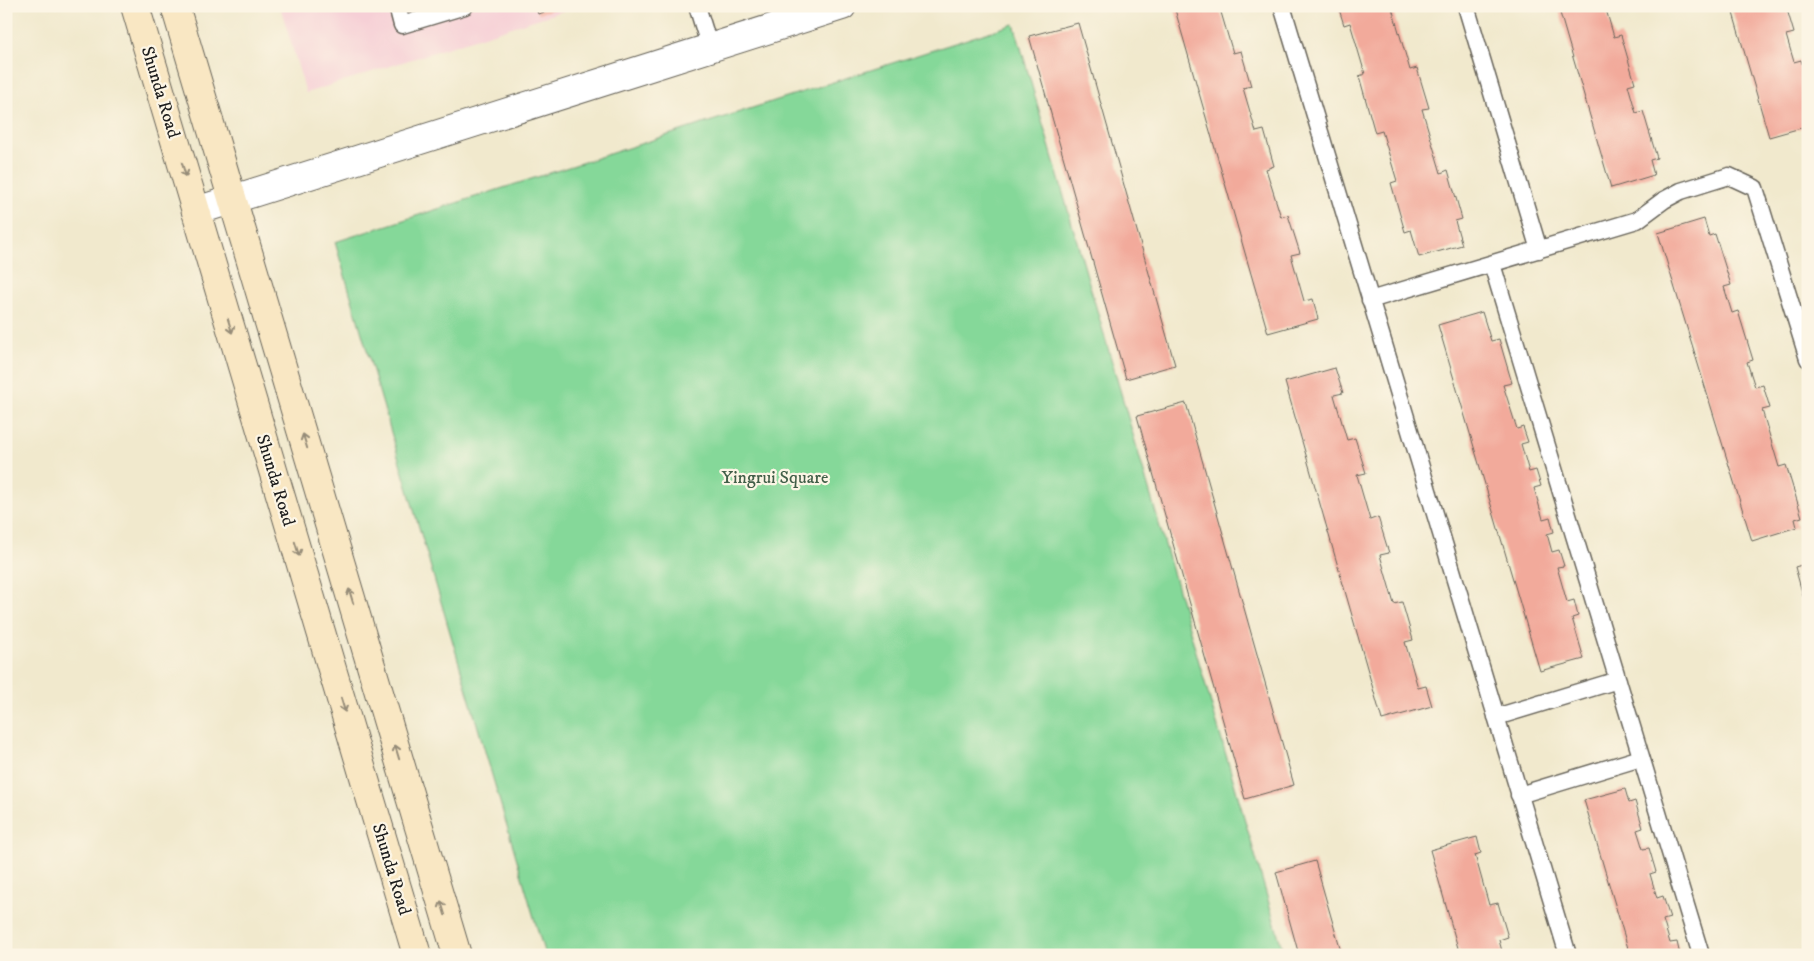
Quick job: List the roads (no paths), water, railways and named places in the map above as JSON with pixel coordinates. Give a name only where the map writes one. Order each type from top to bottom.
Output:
[{"type":"main road","name":"Shunda Road","points":[[135,6],[418,955]]},
{"type":"main road","points":[[175,6],[457,955]]},
{"type":"street","points":[[196,211],[842,6]]},
{"type":"lane","points":[[397,6],[402,25],[465,6]]},
{"type":"lane","points":[[697,6],[710,48]]},
{"type":"lane","points":[[1282,6],[1568,955]]},
{"type":"lane","points":[[1466,6],[1540,250]]},
{"type":"lane","points":[[1370,300],[1638,220],[1664,200],[1681,191],[1729,176],[1755,188],[1808,359]]},
{"type":"lane","points":[[1492,264],[1701,955]]},
{"type":"lane","points":[[1496,717],[1618,680]]},
{"type":"lane","points":[[1519,794],[1641,758]]},
{"type":"park label","name":"Yingrui Square","points":[[775,477]]}]
